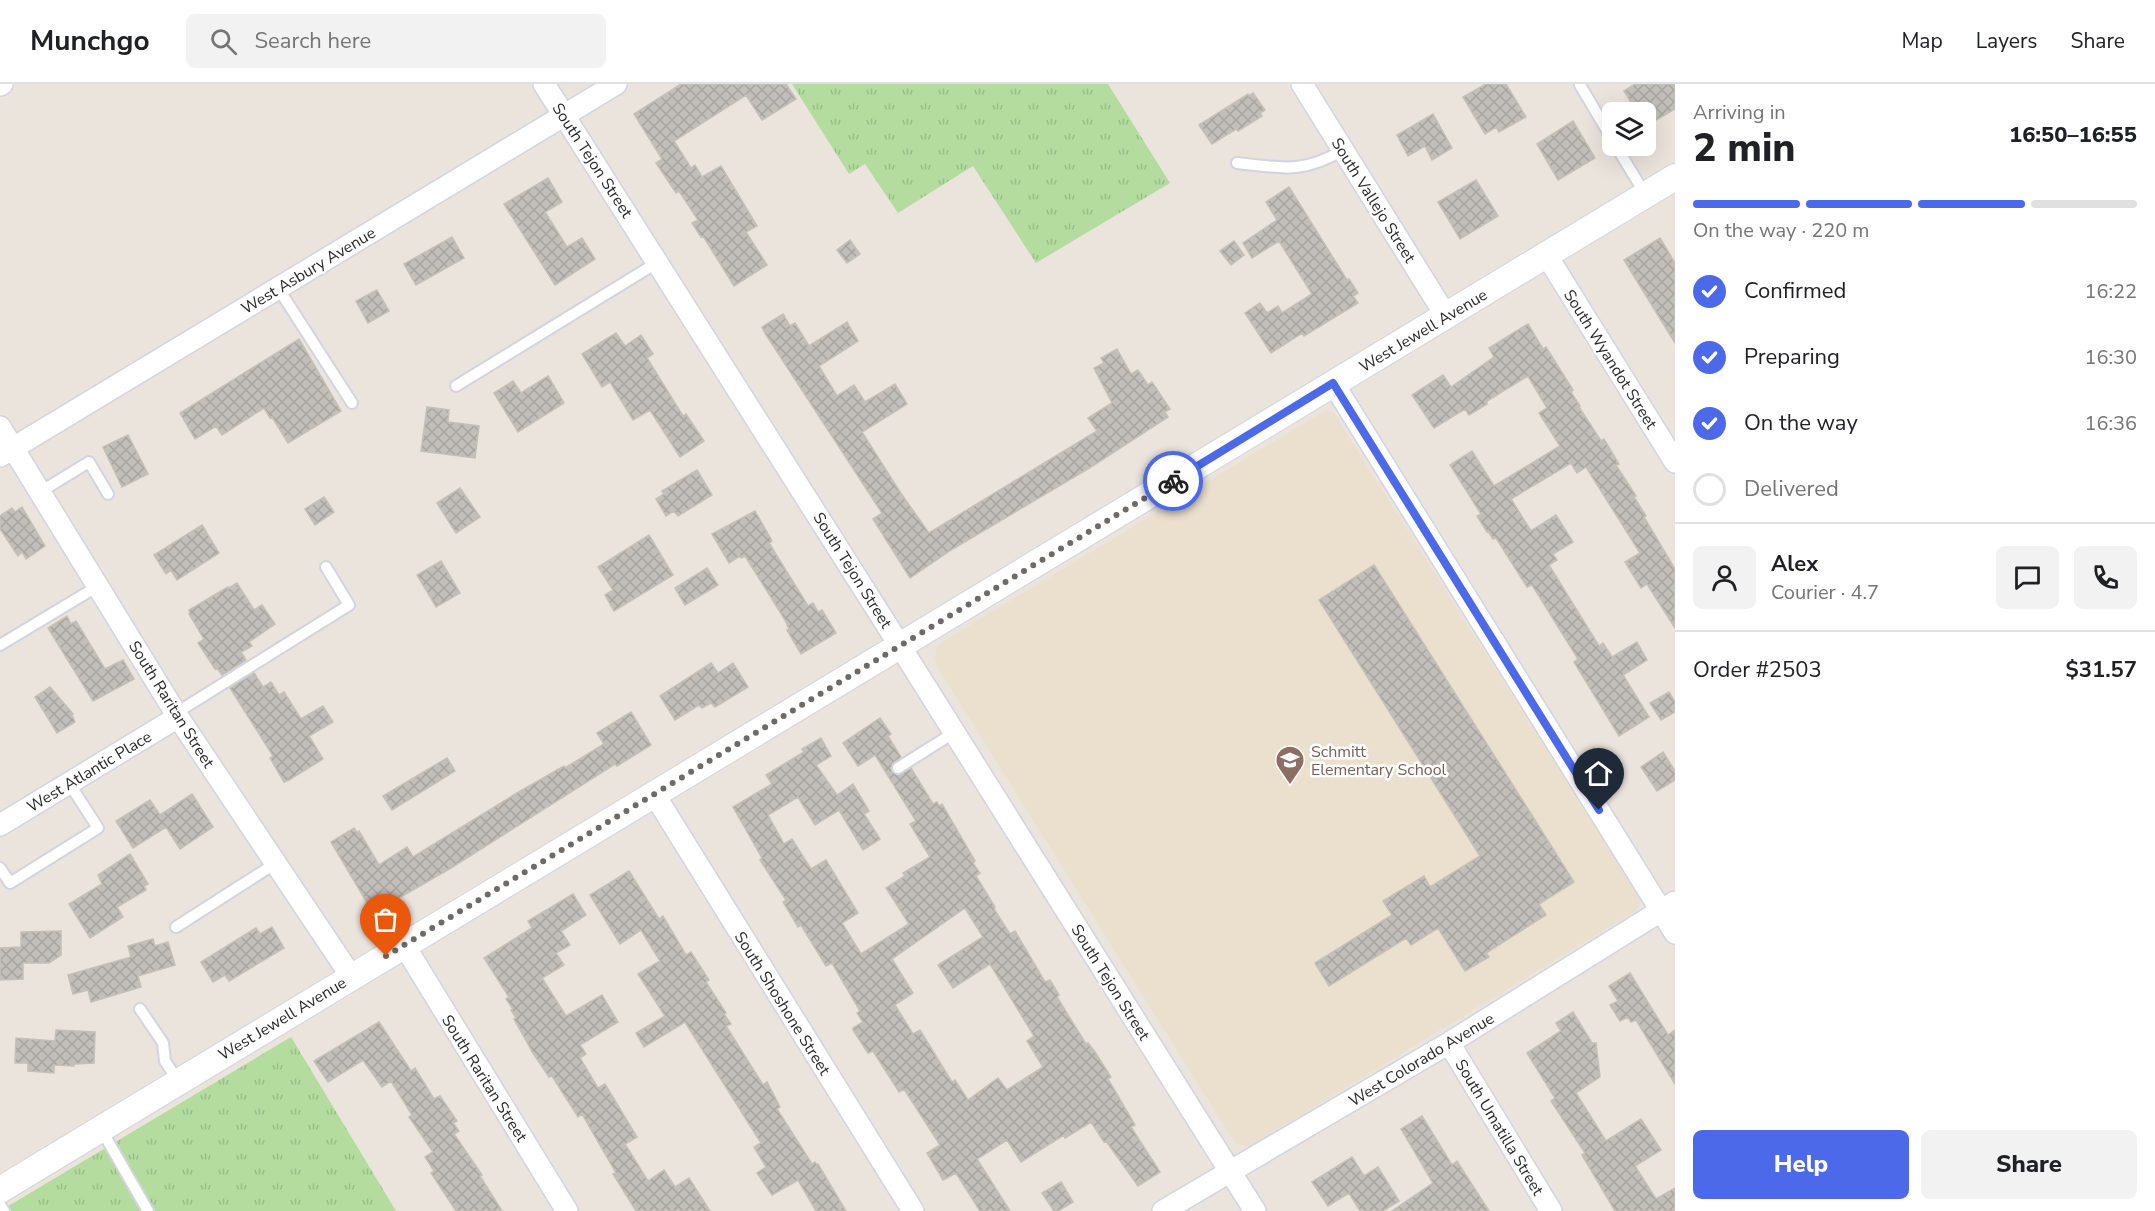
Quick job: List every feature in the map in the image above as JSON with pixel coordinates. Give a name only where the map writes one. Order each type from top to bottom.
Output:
[{"type":"street","name":"South Tejon Street","points":[[544,84],[955,732],[1255,1211]]},
{"type":"street","name":"West Asbury Avenue","points":[[6,452],[616,84]]},
{"type":"street","name":"South Vallejo Street","points":[[1302,84],[1446,316]]},
{"type":"street","name":"West Jewell Avenue","points":[[0,1190],[1675,177]]},
{"type":"street","name":"South Wyandot Street","points":[[1547,256],[1675,462]]},
{"type":"street","points":[[1333,383],[1668,906],[1675,933]]},
{"type":"street","name":"South Raritan Street","points":[[0,427],[6,452],[40,492],[177,715],[351,976]]},
{"type":"street","name":"West Atlantic Place","points":[[0,825],[177,715]]},
{"type":"street","name":"South Shoshone Street","points":[[654,794],[913,1211]]},
{"type":"street","name":"West Colorado Avenue","points":[[1163,1211],[1449,1043],[1668,906]]},
{"type":"street","name":"South Raritan Street","points":[[404,945],[567,1211]]},
{"type":"street","name":"South Umatilla Street","points":[[1449,1043],[1551,1211]]},
{"type":"lane","points":[[1580,85],[1602,122]]},
{"type":"lane","points":[[1237,162],[1292,169],[1324,162],[1343,150]]},
{"type":"lane","points":[[1622,156],[1646,195]]},
{"type":"lane","points":[[456,386],[658,262]]},
{"type":"lane","points":[[278,288],[352,403]]},
{"type":"lane","points":[[40,492],[89,462],[108,494]]},
{"type":"lane","points":[[177,715],[349,605],[326,567]]},
{"type":"lane","points":[[0,645],[98,586]]},
{"type":"lane","points":[[898,768],[955,732]]},
{"type":"lane","points":[[0,868],[10,883],[98,828],[69,783]]},
{"type":"lane","points":[[176,927],[276,863]]},
{"type":"lane","points":[[140,1009],[163,1043],[165,1061],[178,1082]]},
{"type":"lane","points":[[100,1129],[148,1211]]},
{"type":"lane","points":[[0,1205],[4,1211]]},
{"type":"shaded area","name":"Schmitt Elementary School","points":[[1326,410],[1333,412],[1641,900],[1636,911],[1248,1147],[1235,1143],[939,670],[935,659],[937,645]]},
{"type":"green space","points":[[792,84],[1108,84],[1170,183],[1036,263],[973,166],[898,213],[865,164],[849,174]]},
{"type":"green space","points":[[291,1037],[396,1211],[0,1211]]},
{"type":"building","points":[[681,84],[786,84],[796,99],[762,120],[746,95],[674,141],[691,168],[695,165],[702,177],[721,166],[757,226],[746,232],[767,265],[734,286],[703,236],[701,237],[692,223],[698,220],[679,191],[676,193],[656,163],[662,159],[634,114]]},
{"type":"building","points":[[1486,84],[1506,84],[1526,117],[1499,132],[1496,127],[1485,134],[1463,97]]},
{"type":"building","points":[[1635,84],[1675,84],[1675,109],[1656,120],[1656,102],[1631,102],[1624,91]]},
{"type":"building","points":[[1253,93],[1265,110],[1260,113],[1262,116],[1212,144],[1199,125]]},
{"type":"building","points":[[1433,114],[1452,148],[1432,160],[1425,146],[1408,156],[1397,135]]},
{"type":"building","points":[[1573,121],[1595,158],[1558,180],[1537,144]]},
{"type":"building","points":[[548,178],[562,202],[545,212],[567,247],[582,238],[595,259],[555,285],[504,204]]},
{"type":"building","points":[[1476,180],[1498,216],[1460,239],[1438,202]]},
{"type":"building","points":[[1289,187],[1347,280],[1349,279],[1358,293],[1353,296],[1358,303],[1304,336],[1302,333],[1271,353],[1245,313],[1260,303],[1267,313],[1278,306],[1282,313],[1312,294],[1279,241],[1252,258],[1243,243],[1277,220],[1266,202]]},
{"type":"building","points":[[452,237],[464,258],[416,285],[404,264]]},
{"type":"building","points":[[1660,238],[1675,263],[1675,343],[1624,260]]},
{"type":"building","points":[[850,240],[860,254],[847,263],[837,250]]},
{"type":"building","points":[[1234,241],[1244,255],[1231,265],[1220,251]]},
{"type":"building","points":[[377,290],[389,311],[368,323],[356,301]]},
{"type":"building","points":[[783,314],[790,326],[795,323],[809,346],[847,322],[858,341],[819,366],[837,396],[854,385],[865,402],[895,384],[907,404],[862,432],[929,533],[1097,431],[1088,418],[1112,403],[1094,368],[1104,363],[1101,358],[1117,349],[1131,374],[1138,370],[1148,385],[1152,382],[1170,409],[1165,412],[1168,417],[1091,467],[951,550],[910,578],[873,519],[882,513],[762,327]]},
{"type":"building","points":[[1528,324],[1543,349],[1546,347],[1573,390],[1571,392],[1579,407],[1601,441],[1604,439],[1619,464],[1616,465],[1636,496],[1634,497],[1646,516],[1644,517],[1675,569],[1675,628],[1647,584],[1641,588],[1625,562],[1640,553],[1586,467],[1577,473],[1571,463],[1511,499],[1531,531],[1556,515],[1573,542],[1553,554],[1557,560],[1549,565],[1599,646],[1603,643],[1612,657],[1637,642],[1647,660],[1623,675],[1649,717],[1619,736],[1574,662],[1578,659],[1547,609],[1532,585],[1527,587],[1496,538],[1493,539],[1487,532],[1477,516],[1481,514],[1450,465],[1472,451],[1494,486],[1560,446],[1539,413],[1547,408],[1528,376],[1469,415],[1465,409],[1434,428],[1412,395],[1443,375],[1451,387],[1494,357],[1489,348]]},
{"type":"building","points":[[616,333],[625,346],[641,335],[653,354],[647,358],[683,416],[686,414],[704,441],[680,457],[650,410],[633,420],[610,382],[602,387],[582,354]]},
{"type":"building","points":[[299,339],[341,411],[288,443],[264,408],[222,435],[216,426],[195,439],[180,413]]},
{"type":"building","points":[[548,376],[564,403],[518,432],[494,393],[513,381],[521,393]]},
{"type":"building","points":[[427,407],[449,410],[448,422],[479,426],[475,458],[421,451]]},
{"type":"building","points":[[128,435],[148,474],[122,487],[103,447]]},
{"type":"building","points":[[697,470],[712,495],[678,516],[674,511],[666,516],[656,499],[664,494],[662,491]]},
{"type":"building","points":[[460,488],[480,517],[456,533],[437,503]]},
{"type":"building","points":[[324,497],[334,512],[315,525],[305,509]]},
{"type":"building","points":[[22,507],[45,546],[26,559],[22,552],[18,556],[0,529],[0,516],[12,508],[15,512]]},
{"type":"building","points":[[755,511],[772,541],[769,543],[808,606],[813,603],[818,612],[822,610],[836,633],[801,654],[787,630],[789,629],[785,620],[745,556],[741,558],[740,556],[729,563],[712,534]]},
{"type":"building","points":[[202,525],[219,553],[177,580],[171,570],[166,574],[154,555]]},
{"type":"building","points":[[649,535],[673,575],[614,611],[605,595],[613,590],[598,567]]},
{"type":"building","points":[[441,561],[460,593],[436,607],[417,575]]},
{"type":"building","name":"Schmitt Elementary School","points":[[1374,565],[1574,882],[1539,904],[1546,915],[1486,953],[1489,957],[1465,971],[1438,928],[1411,945],[1406,938],[1329,986],[1315,963],[1392,915],[1383,901],[1424,876],[1430,887],[1480,856],[1319,600]]},
{"type":"building","points":[[707,568],[718,585],[685,605],[675,588]]},
{"type":"building","points":[[237,583],[254,610],[262,605],[275,624],[249,642],[252,646],[241,652],[246,660],[222,675],[217,668],[215,669],[198,643],[204,639],[189,614],[189,610]]},
{"type":"building","points":[[67,616],[71,624],[76,621],[105,669],[123,660],[134,679],[93,701],[48,628]]},
{"type":"building","points":[[711,663],[718,673],[733,663],[748,687],[715,707],[711,703],[702,708],[699,705],[675,720],[660,696]]},
{"type":"building","points":[[254,673],[263,687],[271,682],[279,695],[284,692],[301,719],[323,706],[333,722],[309,736],[323,759],[284,782],[270,758],[273,756],[230,688]]},
{"type":"building","points":[[50,687],[73,714],[75,722],[57,733],[35,697]]},
{"type":"building","points":[[1669,692],[1675,702],[1675,712],[1661,720],[1650,703]]},
{"type":"building","points":[[631,712],[651,745],[617,766],[615,764],[451,868],[373,913],[331,842],[354,828],[357,833],[359,831],[379,865],[407,847],[413,857],[517,793],[604,744],[597,733]]},
{"type":"building","points":[[880,718],[891,734],[888,736],[901,757],[892,764],[892,772],[899,775],[911,768],[933,804],[937,802],[939,806],[942,804],[975,861],[973,863],[980,873],[976,876],[995,907],[994,909],[1010,934],[1015,931],[1045,982],[1050,980],[1059,995],[1057,997],[1086,1044],[1088,1043],[1095,1052],[1111,1077],[1108,1079],[1135,1125],[1131,1127],[1160,1172],[1138,1186],[1091,1122],[1065,1138],[1064,1135],[1021,1162],[1007,1140],[977,1159],[1010,1211],[980,1211],[956,1173],[943,1180],[927,1153],[940,1145],[904,1089],[899,1092],[873,1051],[868,1053],[853,1030],[863,1022],[857,1013],[860,1011],[832,963],[826,966],[801,925],[798,927],[783,902],[786,900],[760,860],[762,858],[733,807],[772,784],[766,775],[804,752],[802,749],[821,738],[831,756],[816,765],[837,795],[853,784],[869,811],[864,814],[880,839],[863,850],[839,810],[815,825],[798,797],[768,815],[784,844],[792,839],[811,869],[826,860],[858,913],[842,923],[861,954],[909,924],[886,888],[905,876],[903,873],[930,857],[910,824],[916,821],[875,755],[858,766],[843,743]],"holes":[[[965,908],[983,937],[938,965],[953,988],[990,964],[1034,1036],[1027,1041],[1043,1067],[1007,1090],[998,1078],[968,1100],[955,1080],[952,1082],[920,1030],[913,1034],[895,1005],[913,993],[892,959]]]},
{"type":"building","points":[[1663,752],[1675,771],[1675,780],[1657,791],[1641,767]]},
{"type":"building","points":[[447,758],[455,771],[392,810],[383,796]]},
{"type":"building","points":[[192,794],[213,827],[180,849],[166,827],[133,848],[116,821],[150,800],[160,815]]},
{"type":"building","points":[[130,854],[148,884],[144,886],[146,890],[117,907],[123,917],[90,938],[69,904],[102,884],[98,875]]},
{"type":"building","points":[[629,871],[659,919],[663,916],[686,955],[691,952],[709,980],[706,982],[731,1024],[726,1026],[763,1085],[767,1082],[780,1107],[777,1109],[812,1164],[815,1162],[818,1164],[846,1211],[816,1211],[798,1180],[772,1195],[757,1173],[766,1167],[754,1147],[761,1143],[685,1022],[644,1047],[636,1033],[665,1016],[638,974],[660,961],[641,930],[620,944],[590,895]]},
{"type":"building","points":[[573,894],[586,915],[561,931],[570,945],[556,953],[564,965],[542,978],[566,1016],[602,995],[618,1022],[580,1045],[586,1054],[580,1058],[598,1088],[605,1084],[637,1137],[625,1144],[648,1181],[664,1170],[675,1187],[689,1178],[710,1211],[636,1211],[613,1174],[616,1173],[582,1114],[578,1117],[552,1076],[549,1077],[533,1053],[514,1019],[516,1018],[511,1010],[513,1009],[506,999],[509,997],[484,958],[532,928],[528,921]]},
{"type":"building","points":[[272,927],[284,948],[229,981],[225,975],[213,982],[201,962],[256,928],[260,934]]},
{"type":"building","points":[[61,931],[61,955],[49,963],[23,963],[23,979],[0,980],[0,948],[21,947],[21,932]]},
{"type":"building","points":[[153,939],[155,946],[168,942],[175,965],[138,976],[141,987],[91,1002],[88,990],[73,994],[68,975],[131,957],[128,946]]},
{"type":"building","points":[[1630,973],[1668,1035],[1675,1030],[1675,1084],[1636,1020],[1631,1022],[1628,1017],[1620,1021],[1610,1005],[1618,1001],[1609,986]]},
{"type":"building","points":[[1573,1012],[1592,1043],[1596,1043],[1600,1077],[1576,1093],[1606,1141],[1641,1119],[1661,1150],[1635,1166],[1656,1199],[1675,1188],[1675,1211],[1615,1211],[1582,1155],[1585,1153],[1551,1101],[1555,1098],[1527,1053],[1561,1031],[1556,1023]]},
{"type":"building","points":[[379,1022],[411,1071],[415,1068],[434,1099],[440,1096],[457,1121],[453,1123],[459,1131],[454,1134],[482,1175],[480,1176],[502,1211],[456,1211],[431,1173],[434,1171],[425,1157],[433,1152],[409,1117],[412,1115],[391,1081],[382,1087],[363,1060],[328,1082],[314,1061]]},
{"type":"building","points":[[56,1030],[95,1032],[94,1063],[74,1064],[74,1066],[54,1065],[54,1073],[28,1071],[28,1063],[15,1063],[16,1038],[55,1041]]},
{"type":"building","points":[[1422,1116],[1452,1165],[1457,1161],[1489,1211],[1392,1211],[1433,1183],[1401,1129]]},
{"type":"building","points":[[1352,1157],[1364,1176],[1378,1167],[1399,1201],[1383,1211],[1360,1211],[1349,1193],[1328,1206],[1312,1182]]},
{"type":"building","points":[[1061,1182],[1073,1202],[1054,1211],[1042,1193]]},
{"type":"way so far","points":[[386,956],[1173,481]]},
{"type":"place","name":"Schmitt Elementary School","points":[[1290,786]]},
{"type":"route","points":[[1173,481],[1333,383],[1599,810]]}]
